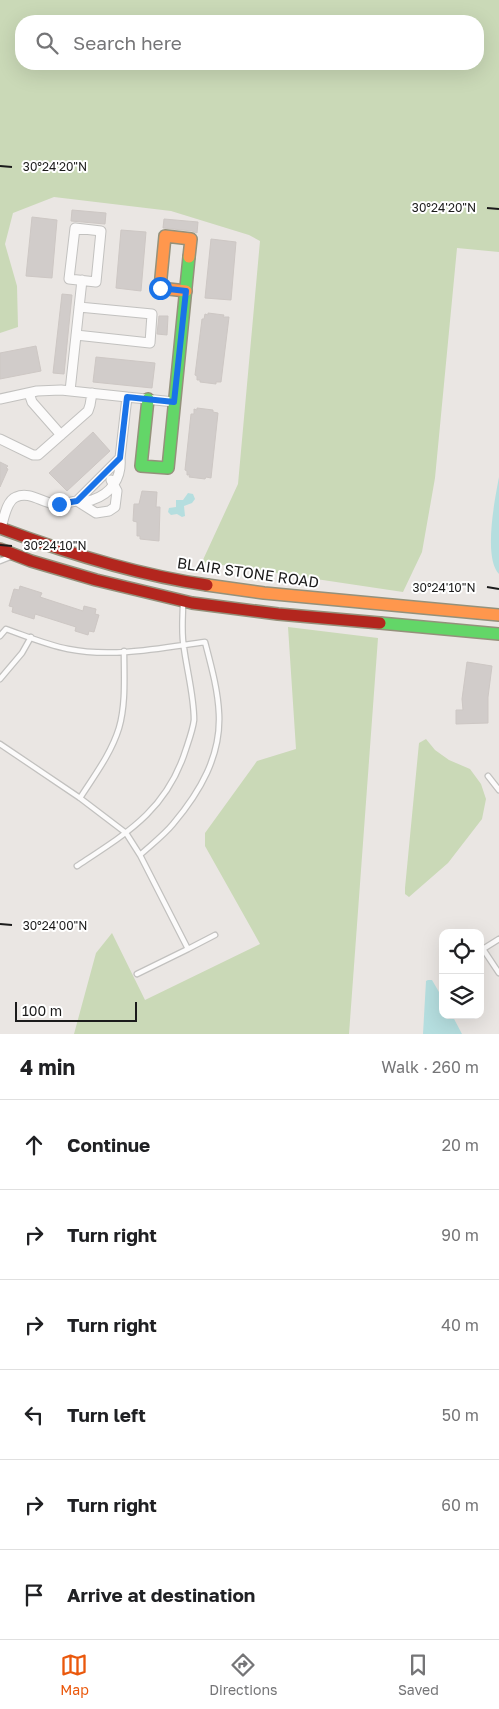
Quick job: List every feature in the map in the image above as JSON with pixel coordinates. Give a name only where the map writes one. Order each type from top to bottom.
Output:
[{"type":"main road","points":[[148,399],[141,466],[168,468],[174,402],[186,291],[191,239],[165,236],[160,288],[186,291]]},
{"type":"main road","name":"BLAIR STONE ROAD","points":[[0,528],[102,563],[187,582],[264,593],[499,615]]},
{"type":"main road","points":[[0,549],[31,561],[96,580],[183,601],[278,614],[499,634]]},
{"type":"street","points":[[75,228],[101,231],[96,282],[82,280],[69,279],[75,228]]},
{"type":"street","points":[[70,391],[82,280]]},
{"type":"street","points":[[76,335],[150,343],[152,314],[79,307]]},
{"type":"street","points":[[0,399],[29,393],[60,390],[174,402]]},
{"type":"street","points":[[29,393],[32,402],[61,435]]},
{"type":"street","points":[[0,439],[33,455],[38,455],[88,411],[92,393]]},
{"type":"street","points":[[0,528],[8,506],[16,497],[28,496],[59,504],[90,501],[102,496],[114,484],[121,471],[120,458],[127,397]]},
{"type":"street","points":[[77,501],[120,458]]},
{"type":"street","points":[[77,501],[96,513],[109,511],[115,507],[117,491],[114,484],[105,475]]},
{"type":"lane","points":[[0,561],[15,555]]},
{"type":"lane","points":[[77,866],[126,833],[155,807],[169,788],[181,766],[194,721],[183,645],[183,601]]},
{"type":"lane","points":[[0,636],[6,629],[66,649],[94,653],[205,642],[219,713],[217,743],[211,766],[195,795],[172,825],[140,855]]},
{"type":"lane","points":[[0,680],[22,653],[31,637]]},
{"type":"lane","points":[[80,798],[110,749],[120,726],[124,651]]},
{"type":"lane","points":[[0,744],[80,798],[126,833],[140,855],[188,949]]},
{"type":"lane","points":[[488,776],[499,790]]},
{"type":"lane","points":[[137,974],[215,935]]},
{"type":"lane","points":[[499,939],[483,949],[499,973]]},
{"type":"green space","points":[[0,0],[499,0],[499,252],[457,248],[435,478],[422,552],[403,592],[202,562],[238,484],[260,241],[249,235],[171,211],[54,197],[13,213],[5,244],[17,286],[18,327],[0,333]]},
{"type":"green space","points":[[288,627],[378,638],[349,1034],[74,1034],[96,953],[112,933],[145,1000],[260,944],[205,846],[205,833],[257,761],[296,749]]},
{"type":"green space","points":[[426,739],[435,750],[449,760],[470,769],[481,784],[486,799],[482,819],[448,863],[409,897],[405,894],[405,888],[419,743]]},
{"type":"water","points":[[499,477],[499,574],[494,566],[492,555],[491,527]]},
{"type":"water","points":[[188,493],[193,494],[195,499],[192,503],[184,506],[185,516],[171,515],[168,512],[169,508],[176,507],[176,500],[183,500]]},
{"type":"water","points":[[432,980],[439,992],[439,1019],[454,1019],[462,1034],[423,1034],[426,981]]},
{"type":"building","points":[[72,210],[106,213],[105,224],[71,221]]},
{"type":"building","points":[[32,217],[57,220],[52,278],[26,276]]},
{"type":"building","points":[[164,219],[198,222],[197,233],[163,228]]},
{"type":"building","points":[[121,230],[146,232],[141,291],[116,288]]},
{"type":"building","points":[[211,239],[236,242],[231,300],[205,298]]},
{"type":"building","points":[[62,294],[72,295],[64,374],[53,373]]},
{"type":"building","points":[[208,313],[229,317],[221,382],[216,382],[216,384],[200,382],[195,375],[202,319]]},
{"type":"building","points":[[159,316],[168,316],[167,335],[157,334]]},
{"type":"building","points":[[36,346],[41,371],[0,379],[0,353]]},
{"type":"building","points":[[96,357],[155,363],[152,388],[93,382]]},
{"type":"building","points":[[197,408],[213,410],[213,412],[218,413],[211,478],[206,477],[205,479],[189,477],[190,475],[187,475],[185,470],[191,414],[194,414],[194,409],[197,410]]},
{"type":"building","points":[[93,432],[110,451],[67,491],[49,473]]},
{"type":"building","points":[[0,462],[8,466],[6,468],[8,469],[0,487]]},
{"type":"building","points":[[142,491],[157,492],[156,507],[160,507],[159,541],[140,539],[140,536],[137,536],[137,522],[133,521],[134,504],[139,504]]},
{"type":"building","points":[[20,586],[42,593],[40,597],[83,611],[84,606],[96,609],[95,614],[99,615],[94,632],[89,631],[88,635],[75,631],[76,627],[35,614],[34,619],[12,612],[13,607],[9,606],[14,589],[19,590]]},
{"type":"building","points":[[467,662],[492,666],[488,697],[488,723],[456,724],[456,710],[463,710],[462,699]]},
{"type":"traffic: fast","points":[[148,399],[141,466],[168,468],[189,257]]},
{"type":"traffic: fast","points":[[380,623],[499,634]]},
{"type":"traffic: slow","points":[[186,291],[160,288],[165,236],[191,239],[189,257]]},
{"type":"traffic: slow","points":[[207,585],[264,593],[499,615]]},
{"type":"traffic: jam","points":[[0,528],[102,562],[180,581],[207,585]]},
{"type":"traffic: jam","points":[[0,549],[31,561],[96,580],[192,603],[278,614],[380,623]]},
{"type":"route","points":[[59,504],[77,501],[120,458],[127,397],[174,402],[186,291],[160,288]]}]
